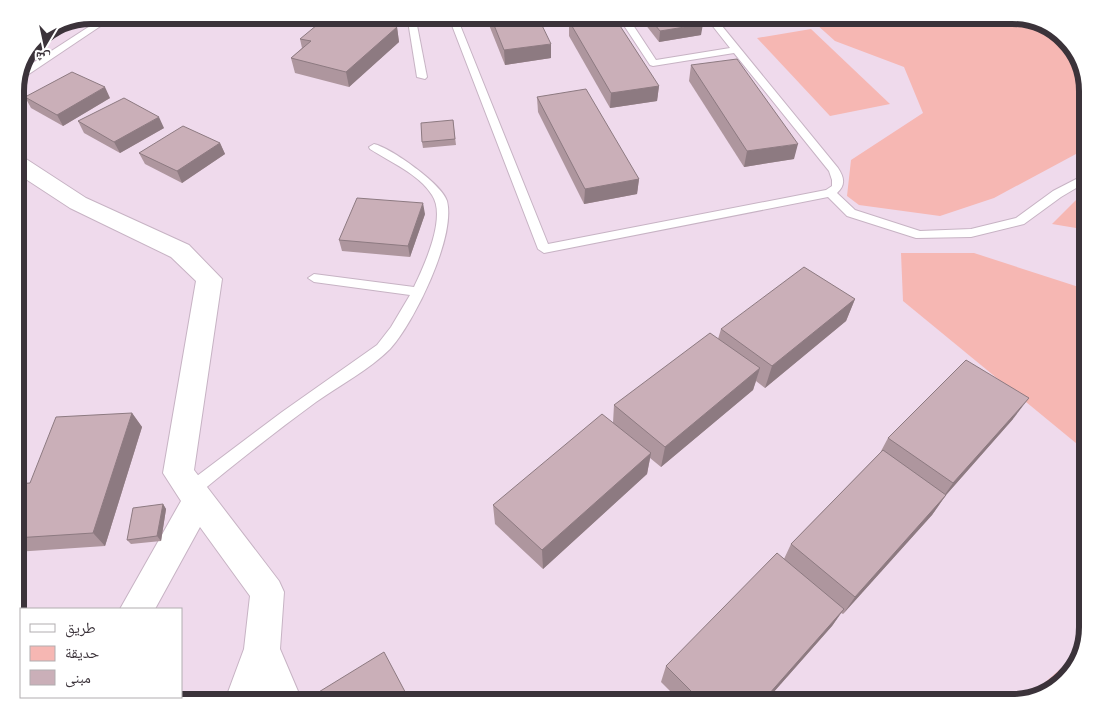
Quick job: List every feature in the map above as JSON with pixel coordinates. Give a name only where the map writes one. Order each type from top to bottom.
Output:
[{"type":"street","points":[[24,168],[78,203],[180,251],[208,279],[178,474],[267,592],[262,649],[246,694]]},
{"type":"street","points":[[138,608],[194,495]]},
{"type":"street","points":[[262,649],[280,694]]},
{"type":"lane","points":[[27,72],[99,24]]},
{"type":"lane","points":[[413,24],[422,77]]},
{"type":"lane","points":[[456,24],[544,249],[830,192],[837,187],[838,180],[834,170],[715,24]]},
{"type":"lane","points":[[630,27],[653,63],[736,50]]},
{"type":"lane","points":[[194,495],[295,409],[386,344],[419,292],[435,249],[441,222],[441,201],[431,185],[374,147]]},
{"type":"lane","points":[[830,192],[851,213],[882,224],[920,235],[971,233],[1020,221],[1057,194],[1079,181]]},
{"type":"lane","points":[[314,278],[419,292]]},
{"type":"green space","points":[[816,24],[1021,24],[1034,27],[1049,35],[1063,47],[1077,73],[1079,82],[1079,153],[994,198],[940,216],[859,205],[847,196],[851,160],[923,113],[904,67],[835,41]]},
{"type":"green space","points":[[811,29],[890,104],[830,116],[757,38]]},
{"type":"green space","points":[[1079,197],[1079,228],[1052,224]]},
{"type":"green space","points":[[901,253],[974,253],[1079,287],[1079,446],[903,301]]},
{"type":"green space","points":[[1070,661],[1056,678],[1038,689]]},
{"type":"building","points":[[318,24],[395,24],[397,27],[346,72],[291,58],[311,41],[300,39]]},
{"type":"building","points":[[494,24],[541,24],[551,44],[504,50]]},
{"type":"building","points":[[571,24],[619,24],[659,86],[611,93]]},
{"type":"building","points":[[654,24],[703,24],[660,31]]},
{"type":"building","points":[[737,59],[798,144],[747,151],[691,65]]},
{"type":"building","points":[[72,72],[105,87],[57,115],[25,97]]},
{"type":"building","points":[[586,89],[639,179],[585,189],[537,97]]},
{"type":"building","points":[[124,98],[159,117],[114,142],[78,121]]},
{"type":"building","points":[[453,120],[455,139],[422,142],[421,123]]},
{"type":"building","points":[[183,126],[220,143],[177,171],[139,153]]},
{"type":"building","points":[[357,198],[423,203],[408,246],[339,240]]},
{"type":"building","points":[[804,267],[855,299],[772,366],[721,329]]},
{"type":"building","points":[[710,333],[760,368],[665,447],[614,405]]},
{"type":"building","points":[[966,360],[1029,398],[953,483],[888,438]]},
{"type":"building","points":[[132,413],[93,533],[24,537],[24,483],[30,483],[56,417]]},
{"type":"building","points":[[602,414],[651,453],[542,550],[493,505]]},
{"type":"building","points":[[883,450],[946,495],[855,597],[791,544]]},
{"type":"building","points":[[163,504],[157,536],[127,540],[133,508]]},
{"type":"building","points":[[777,553],[844,609],[769,694],[694,694],[666,666]]},
{"type":"building","points":[[384,652],[406,694],[316,694]]}]
